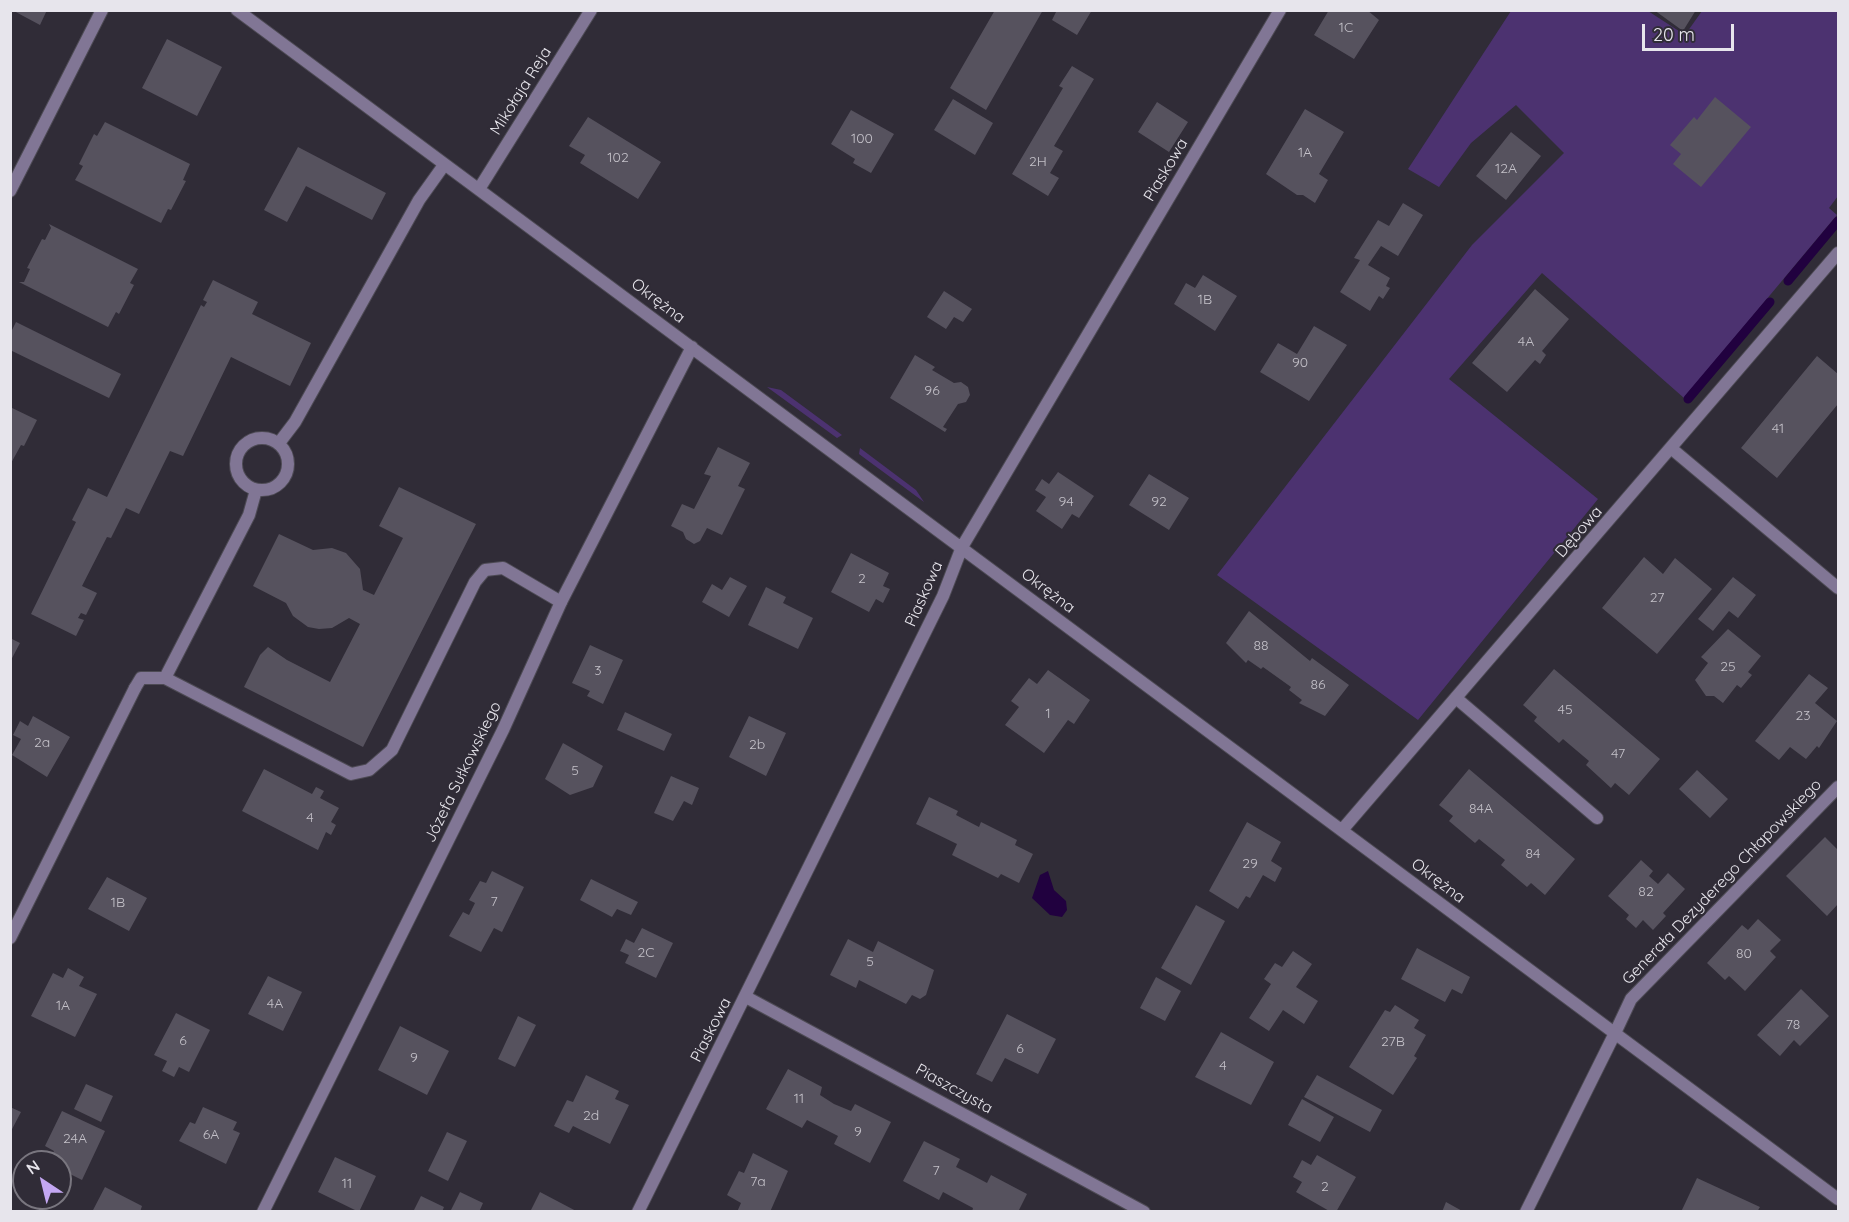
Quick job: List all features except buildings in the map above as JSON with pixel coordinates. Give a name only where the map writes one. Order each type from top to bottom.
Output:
[{"type":"street","points":[[10,191],[102,10]]},
{"type":"street","name":"Okrężna","points":[[237,10],[1839,1199]]},
{"type":"street","name":"Mikołaja Reja","points":[[479,189],[591,10]]},
{"type":"street","name":"Piaskowa","points":[[638,1212],[943,596],[962,547],[1280,10]]},
{"type":"street","points":[[279,443],[295,422],[419,200],[444,165]]},
{"type":"street","name":"Dębowa","points":[[1342,830],[1839,253]]},
{"type":"street","name":"Józefa Sułkowskiego","points":[[262,1212],[503,730],[561,602],[692,347]]},
{"type":"street","points":[[263,437],[279,443],[288,458],[286,475],[274,487],[256,490],[242,481],[236,465],[237,456],[247,442],[263,437]]},
{"type":"street","points":[[1672,449],[1839,588]]},
{"type":"street","points":[[165,678],[249,514],[256,490]]},
{"type":"street","points":[[10,938],[141,678],[165,678],[351,774],[369,770],[392,750],[474,582],[484,570],[502,568],[561,602]]},
{"type":"street","points":[[1456,698],[1597,818]]},
{"type":"street","name":"Generała Dezyderego Chłapowskiego","points":[[1526,1212],[1631,999],[1839,787]]},
{"type":"street","name":"Piaszczysta","points":[[746,997],[1144,1212]]},
{"type":"shaded area","points":[[1511,11],[1648,11],[1685,35],[1702,11],[1838,11],[1838,196],[1829,208],[1837,215],[1684,398],[1542,273],[1449,379],[1598,499],[1418,720],[1217,575],[1472,245],[1564,153],[1516,105],[1471,143],[1439,187],[1408,169]]},
{"type":"shaded area","points":[[767,387],[781,390],[842,435],[837,438]]},
{"type":"shaded area","points":[[860,448],[916,490],[924,502],[859,454]]},
{"type":"shaded area","points":[[1048,871],[1054,890],[1066,901],[1067,910],[1062,917],[1050,915],[1032,898],[1040,875]]},
{"type":"waterway","points":[[1788,281],[1838,221]]},
{"type":"waterway","points":[[1688,399],[1770,302]]}]
